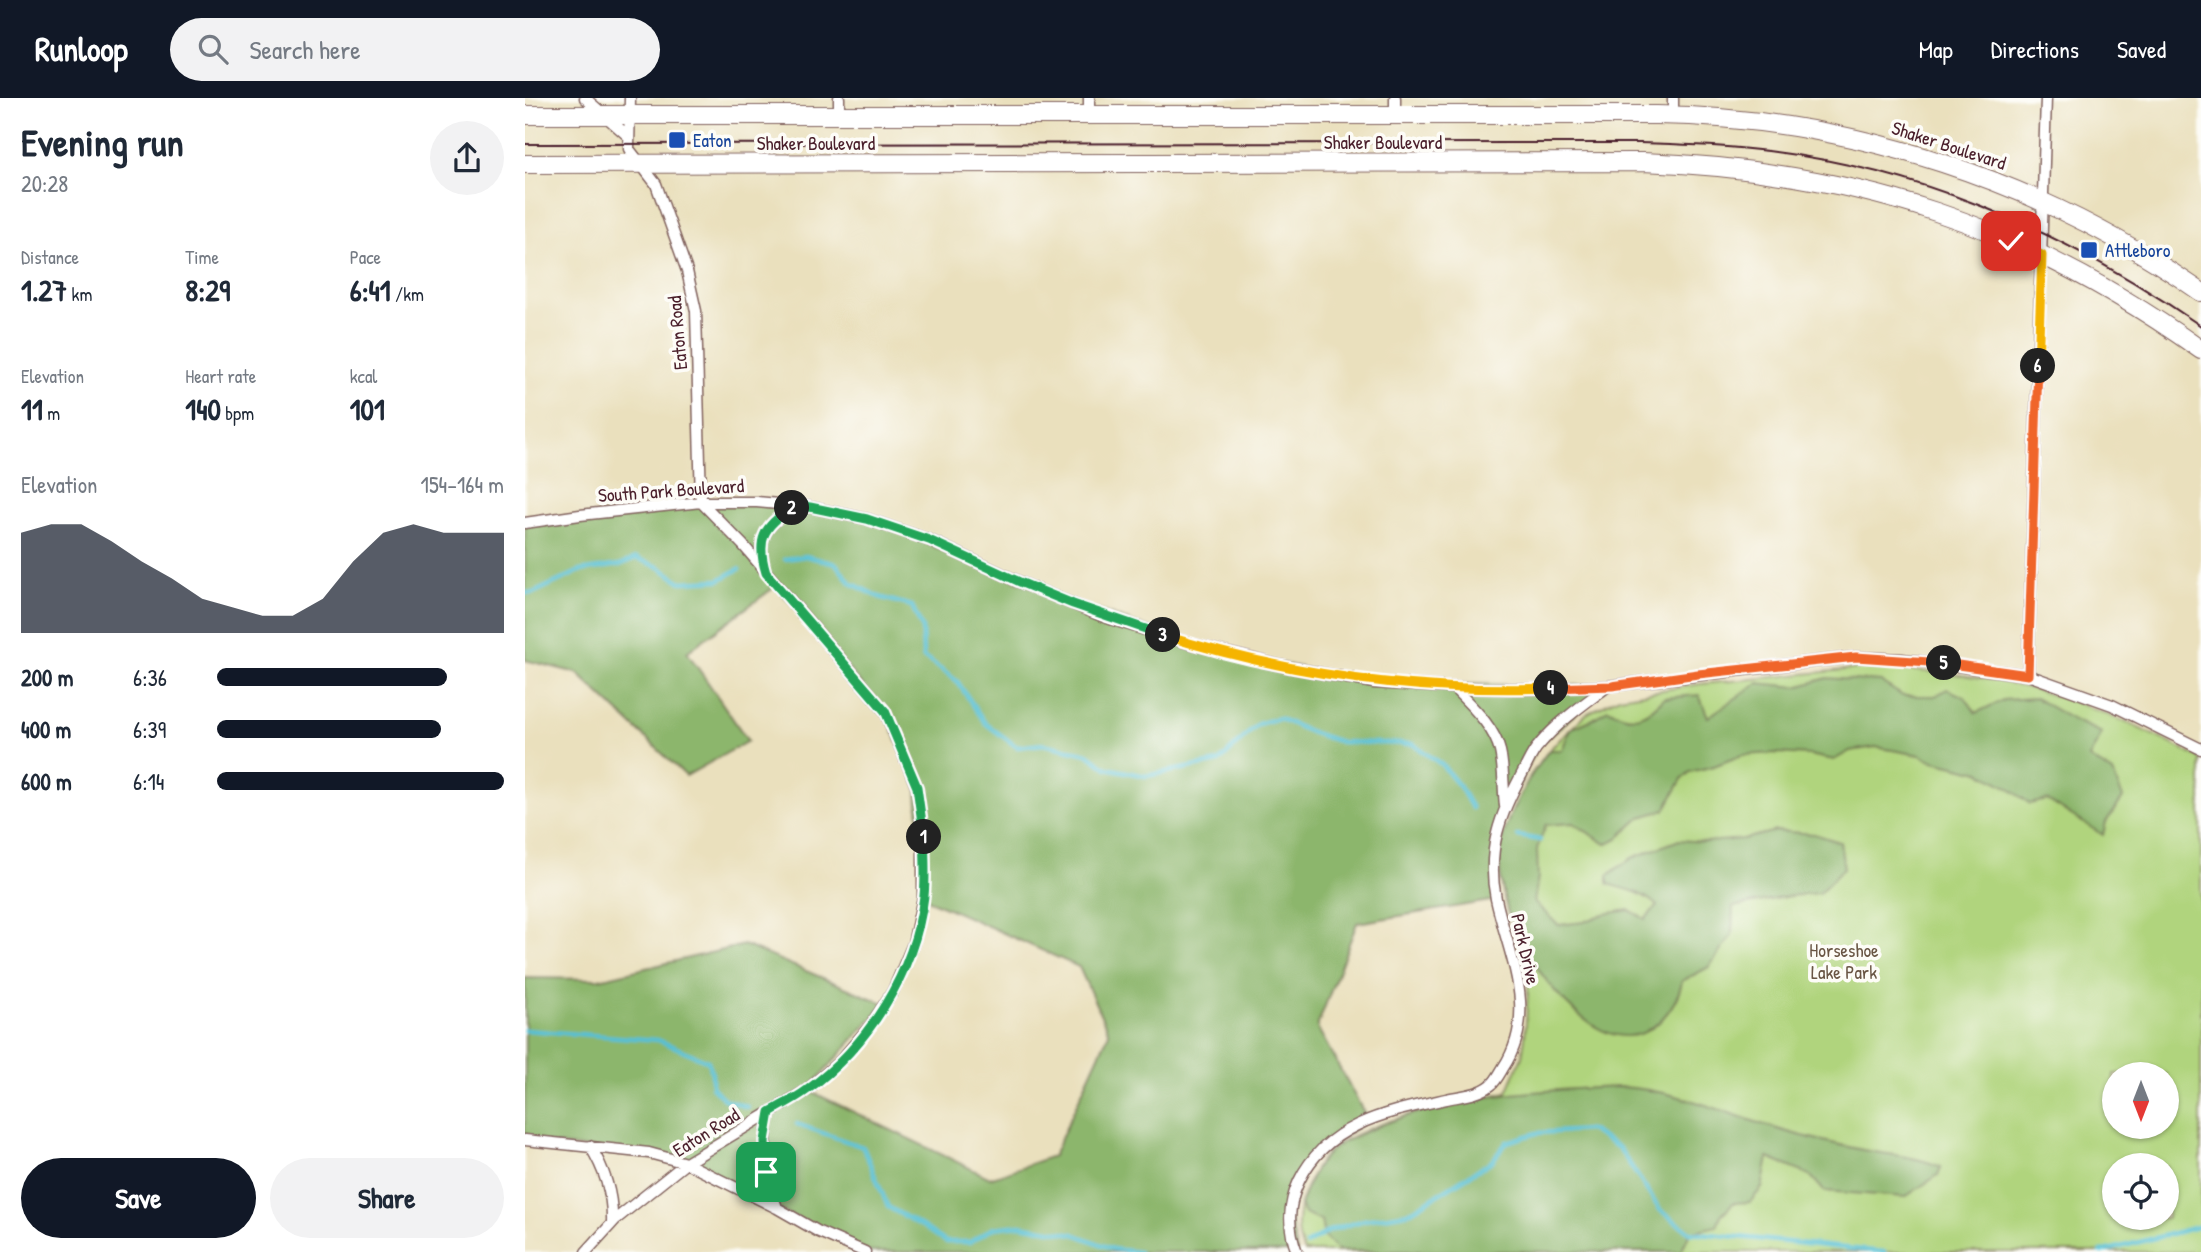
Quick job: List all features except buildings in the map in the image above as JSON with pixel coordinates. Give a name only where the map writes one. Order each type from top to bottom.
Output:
[{"type":"main road","name":"Shaker Boulevard","points":[[525,116],[605,116],[629,107],[1673,107],[1868,142],[1955,167],[2043,200],[2085,221],[2164,266],[2201,292]]},
{"type":"main road","name":"Shaker Boulevard","points":[[525,163],[1698,164],[1788,175],[1887,196],[1957,218],[2042,255],[2122,296],[2201,350]]},
{"type":"street","name":"Eaton Road","points":[[585,98],[628,136],[629,149],[656,184],[687,271],[696,311],[701,502],[885,711],[917,787],[925,864],[923,897],[913,944],[893,991],[871,1025],[841,1060],[807,1090],[686,1163],[612,1223],[586,1252]]},
{"type":"street","points":[[2028,675],[2046,98]]},
{"type":"street","points":[[628,136],[629,107]]},
{"type":"street","name":"South Park Boulevard","points":[[525,523],[701,502],[796,505],[867,519],[929,540],[1104,617],[1198,646],[1282,666],[1374,683],[1531,689],[1608,686],[1856,657],[1958,665],[2028,675],[2112,705],[2201,749]]},
{"type":"street","points":[[766,573],[761,556],[764,533],[782,514],[796,505]]},
{"type":"street","name":"Park Drive","points":[[1297,1252],[1291,1237],[1289,1212],[1297,1185],[1309,1161],[1326,1143],[1368,1120],[1402,1109],[1475,1093],[1491,1085],[1505,1066],[1515,1043],[1520,1017],[1520,986],[1493,878],[1493,858],[1505,806],[1538,746],[1572,713],[1608,686]]},
{"type":"street","points":[[1454,688],[1480,716],[1500,750],[1505,806]]},
{"type":"street","points":[[770,1112],[765,1141],[766,1172],[778,1208]]},
{"type":"street","points":[[525,1140],[649,1153],[686,1163],[778,1208],[819,1232],[865,1252]]},
{"type":"street","points":[[590,1146],[607,1182],[613,1207],[612,1223]]},
{"type":"green space","points":[[731,501],[867,519],[1022,583],[1198,646],[1374,683],[1608,686],[1538,746],[1497,831],[1497,900],[1357,923],[1317,1027],[1368,1120],[1309,1161],[1289,1212],[1297,1252],[865,1252],[686,1163],[525,1140],[525,978],[599,979],[744,945],[885,1004],[808,1090],[990,1178],[1053,1156],[1109,1033],[1079,967],[923,897],[917,787],[885,711],[776,586],[687,652],[748,741],[686,776],[577,673],[525,660],[525,523]]},
{"type":"green space","name":"Horseshoe Lake Park","points":[[1865,668],[1961,675],[2054,695],[2115,717],[2201,759],[2201,1252],[1304,1252],[1298,1230],[1300,1208],[1311,1178],[1328,1153],[1344,1141],[1387,1122],[1507,1092],[1522,1057],[1529,976],[1506,904],[1500,847],[1530,776],[1549,750],[1586,714],[1619,697],[1700,684]]},
{"type":"green space","points":[[1827,678],[1881,682],[1903,696],[1935,696],[1947,689],[1965,697],[1976,713],[2003,700],[2035,698],[2102,733],[2089,758],[2113,773],[2123,798],[2106,822],[2103,835],[2047,800],[2030,804],[2009,788],[1980,772],[1929,760],[1920,755],[1875,747],[1850,751],[1834,760],[1775,753],[1742,755],[1690,772],[1682,779],[1665,810],[1641,817],[1618,838],[1606,844],[1573,823],[1546,825],[1537,849],[1538,877],[1534,902],[1558,925],[1584,922],[1604,914],[1629,910],[1645,919],[1657,906],[1640,894],[1608,884],[1608,875],[1632,858],[1679,840],[1706,842],[1743,839],[1776,831],[1814,834],[1840,842],[1844,868],[1819,893],[1733,907],[1732,935],[1709,967],[1682,981],[1674,1003],[1659,1022],[1638,1034],[1617,1035],[1595,1026],[1574,1011],[1538,969],[1514,929],[1505,900],[1500,864],[1501,845],[1514,807],[1534,772],[1549,750],[1562,750],[1570,729],[1608,709],[1632,717],[1644,714],[1664,698],[1699,695],[1708,717],[1758,683],[1797,687]]},
{"type":"green space","points":[[1619,1087],[1664,1093],[1795,1134],[1912,1158],[1941,1167],[1938,1175],[1905,1197],[1824,1191],[1810,1175],[1768,1158],[1762,1188],[1750,1202],[1733,1203],[1721,1215],[1717,1226],[1690,1232],[1681,1252],[1338,1251],[1324,1237],[1321,1221],[1304,1214],[1300,1205],[1314,1171],[1332,1149],[1342,1142],[1400,1118],[1492,1096]]},
{"type":"waterway","points":[[785,559],[806,556],[836,564],[851,583],[879,597],[912,606],[922,628],[923,657],[957,681],[985,723],[1017,747],[1043,744],[1088,754],[1107,768],[1146,776],[1219,762],[1258,724],[1279,718],[1341,742],[1413,744],[1442,765],[1460,787],[1472,808]]},
{"type":"waterway","points":[[525,593],[533,593],[580,571],[620,565],[636,558],[659,567],[681,582],[719,580],[739,569]]},
{"type":"waterway","points":[[1518,836],[1540,840]]},
{"type":"waterway","points":[[525,1030],[658,1040],[708,1061],[712,1087],[724,1099],[747,1107]]},
{"type":"waterway","points":[[797,1124],[863,1147],[888,1207],[946,1242],[970,1242],[993,1228],[1020,1225],[1074,1234],[1113,1249],[1139,1252]]},
{"type":"waterway","points":[[1306,1245],[1329,1231],[1364,1220],[1408,1213],[1492,1161],[1507,1142],[1537,1133],[1590,1130],[1619,1148],[1660,1210],[1690,1232],[1884,1252]]},
{"type":"waterway","points":[[2101,1252],[2201,1226]]},
{"type":"tram line","points":[[525,144],[1638,143],[1739,148],[1864,168],[1982,206],[2094,259],[2201,326]]},
{"type":"place","name":"Eaton","points":[[677,140]]},
{"type":"place","name":"Attleboro","points":[[2089,250]]},
{"type":"route","points":[[766,1172],[765,1141],[770,1112],[807,1090],[841,1060],[871,1025],[893,991],[913,944],[923,897],[925,864],[917,787],[885,711],[766,573],[761,556],[764,533],[782,514],[796,505],[867,519],[929,540],[1104,617],[1198,646],[1282,666],[1374,683],[1531,689],[1608,686],[1856,657],[1902,659],[2028,675],[2042,255],[2011,241]]}]
